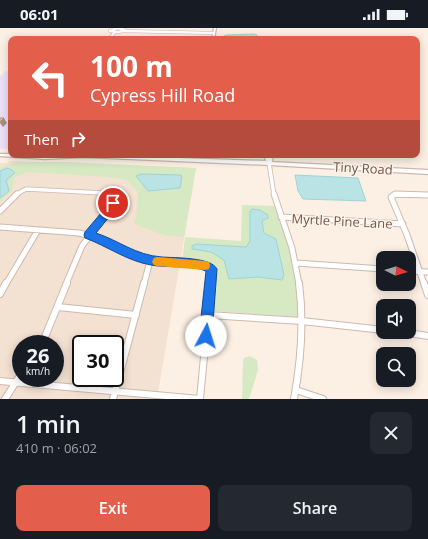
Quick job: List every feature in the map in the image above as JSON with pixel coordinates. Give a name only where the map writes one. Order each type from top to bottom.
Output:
[{"type":"street","points":[[124,31],[124,29],[119,28],[110,30],[115,32],[215,33]]},
{"type":"street","points":[[215,28],[216,36]]},
{"type":"street","points":[[214,36],[218,28]]},
{"type":"street","points":[[112,36],[115,32]]},
{"type":"street","name":"Tiny Road","points":[[130,158],[427,173]]},
{"type":"street","points":[[267,158],[273,192],[288,234],[296,263],[300,290],[302,321],[301,353],[294,399]]},
{"type":"street","points":[[269,164],[270,158]]},
{"type":"street","points":[[0,211],[16,194],[26,189],[107,194],[113,200],[112,205],[82,246],[46,335]]},
{"type":"street","points":[[428,195],[395,194],[391,197],[403,224],[428,296]]},
{"type":"street","name":"Myrtle Pine Lane","points":[[281,217],[403,224]]},
{"type":"street","points":[[0,228],[89,235],[150,261],[209,266],[212,272],[200,399],[114,396],[50,387]]},
{"type":"street","points":[[0,294],[38,230]]},
{"type":"street","points":[[114,396],[150,261]]},
{"type":"street","points":[[296,263],[376,269]]},
{"type":"street","points":[[416,271],[428,272]]},
{"type":"street","points":[[58,307],[136,315]]},
{"type":"street","points":[[208,315],[302,321],[376,329]]},
{"type":"street","points":[[416,334],[428,336]]},
{"type":"street","points":[[0,381],[12,382]]},
{"type":"street","points":[[5,399],[12,387]]},
{"type":"street","points":[[296,390],[323,399]]},
{"type":"shaded area","points":[[8,71],[8,149],[0,149],[0,76]]},
{"type":"shaded area","points":[[9,161],[196,168],[157,399],[0,399],[0,163],[7,163]]},
{"type":"green space","points":[[15,162],[67,162],[196,168],[184,237],[164,235],[134,224],[137,213],[138,192],[127,180],[109,177],[28,172],[14,178],[12,190],[0,202],[0,168]]},
{"type":"green space","points":[[242,205],[275,206],[291,251],[297,287],[299,316],[214,311],[212,307],[214,268],[207,263],[182,261],[185,237],[241,241]]},
{"type":"green space","points":[[250,356],[257,360],[258,370],[249,399],[242,399],[243,361],[244,358]]},
{"type":"water","points":[[254,34],[257,36],[224,36]]},
{"type":"water","points":[[7,168],[15,173],[6,180],[9,191],[0,198],[0,171]]},
{"type":"water","points":[[141,174],[181,175],[180,188],[148,191],[136,176]]},
{"type":"water","points":[[295,175],[358,178],[366,201],[303,199],[298,191]]},
{"type":"water","points":[[252,209],[260,210],[268,215],[268,218],[262,221],[264,233],[276,239],[284,275],[282,280],[258,277],[229,279],[224,260],[211,252],[192,249],[192,246],[196,244],[246,247],[250,241],[250,211]]},
{"type":"slow traffic","points":[[157,262],[205,265]]},
{"type":"route","points":[[113,203],[111,208],[89,235],[150,261],[206,265],[212,269],[206,336]]}]
